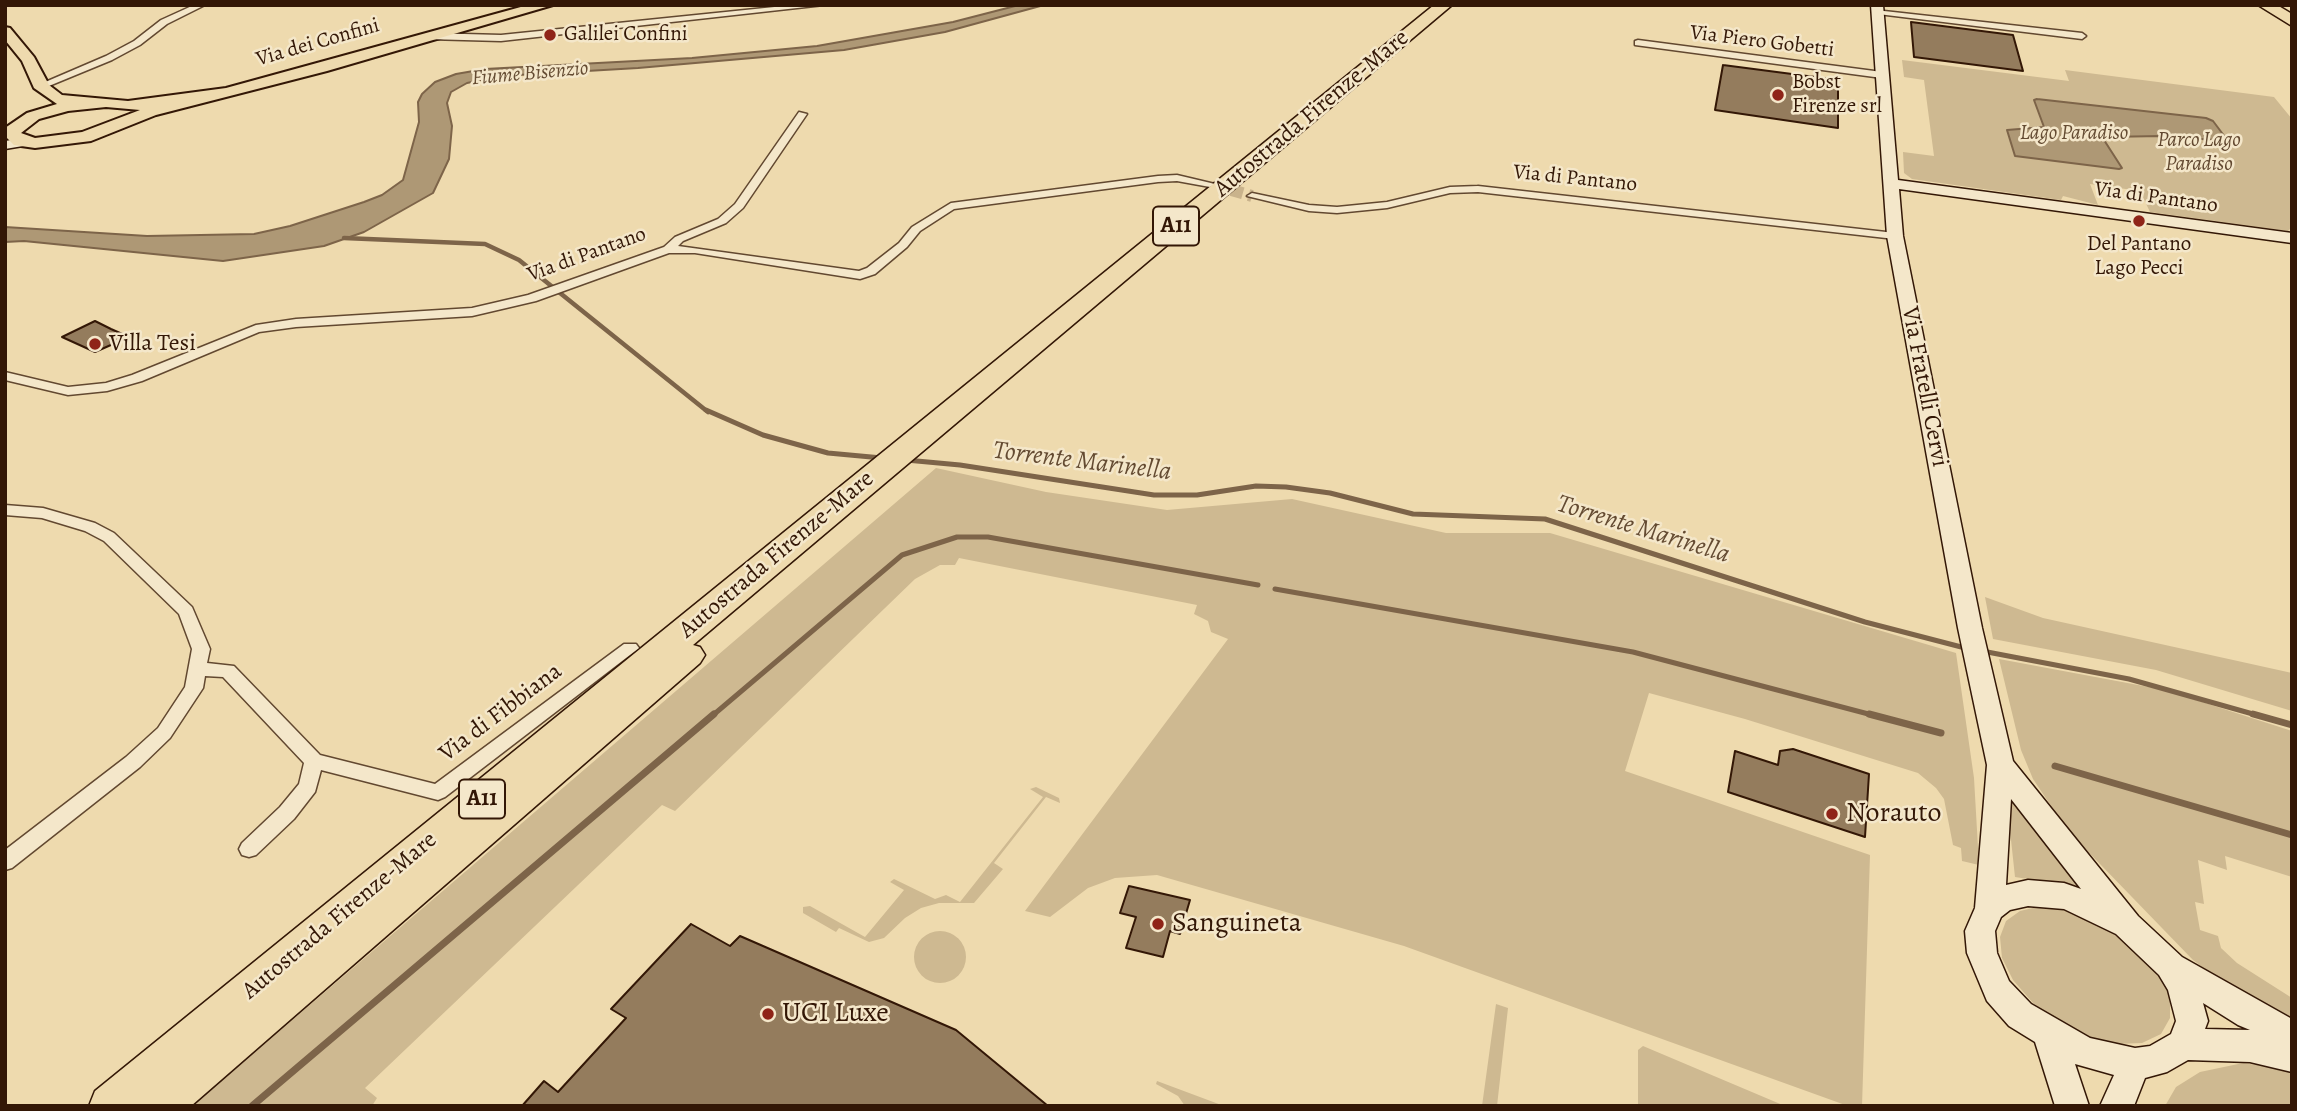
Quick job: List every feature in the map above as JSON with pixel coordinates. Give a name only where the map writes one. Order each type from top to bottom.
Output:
[{"type":"highway","name":"Autostrada Firenze-Mare","points":[[157,1106],[867,492],[908,447],[1444,5]]},
{"type":"highway","name":"Autostrada Firenze-Mare","points":[[111,1106],[867,492],[939,445],[1460,5]]},
{"type":"highway","points":[[2266,5],[2292,21]]},
{"type":"highway","points":[[2281,5],[2292,12]]},
{"type":"main road","name":"Via dei Confini","points":[[11,138],[44,144],[79,139],[110,129],[127,113],[322,68],[426,36],[547,5]]},
{"type":"main road","points":[[5,31],[29,60],[42,87],[61,101],[81,104]]},
{"type":"main road","points":[[33,116],[42,87]]},
{"type":"main road","name":"Via dei Confini","points":[[11,138],[33,116],[81,104],[110,102],[127,113]]},
{"type":"main road","name":"Via Fratelli Cervi","points":[[2000,765],[2127,925]]},
{"type":"main road","points":[[2170,965],[2249,1014],[2292,1035]]},
{"type":"main road","name":"Via Fratelli Cervi","points":[[2170,965],[2183,985],[2191,1007],[2192,1021],[2184,1044]]},
{"type":"main road","points":[[2184,1044],[2250,1046],[2292,1056]]},
{"type":"street","points":[[42,87],[109,58],[137,43],[164,22],[201,5]]},
{"type":"street","points":[[426,36],[500,38],[820,5]]},
{"type":"street","points":[[1877,8],[2082,36]]},
{"type":"street","name":"Via Fratelli Cervi","points":[[1877,8],[1895,236],[1970,628],[2000,765],[1990,908],[1980,932],[1988,972],[1998,991],[2020,1015],[2085,1052],[2135,1064]]},
{"type":"street","name":"Via Piero Gobetti","points":[[1638,43],[1882,75]]},
{"type":"street","points":[[668,249],[679,239],[722,220],[739,206],[802,114]]},
{"type":"street","name":"Via di Pantano","points":[[5,376],[68,391],[97,389],[137,378],[256,328],[296,323],[444,316],[532,298],[668,249],[695,250],[860,275],[871,271],[903,245],[916,229],[951,206],[1158,179],[1193,180],[1210,184]]},
{"type":"street","name":"Via di Pantano","points":[[1889,183],[2292,238]]},
{"type":"street","name":"Via di Pantano","points":[[1252,196],[1309,208],[1337,210],[1388,205],[1450,190],[1478,190],[1895,236]]},
{"type":"street","points":[[5,510],[43,513],[90,527],[108,537],[186,611],[201,649],[194,688],[164,733],[133,762],[5,862]]},
{"type":"street","name":"Via di Fibbiana","points":[[314,761],[438,792],[630,648]]},
{"type":"street","points":[[199,669],[228,671],[314,761],[308,787],[288,813],[249,849]]},
{"type":"street","name":"Via Fratelli Cervi","points":[[1990,908],[2002,899],[2028,892],[2064,896],[2094,907],[2127,925],[2170,965]]},
{"type":"street","points":[[2048,1032],[2072,1106]]},
{"type":"street","points":[[2117,1106],[2135,1064],[2155,1061],[2184,1044]]},
{"type":"green space","name":"Parco Lago Paradiso","points":[[1902,60],[2069,81],[2065,70],[2274,97],[2292,119],[2292,227],[2288,231],[2150,212],[2140,191],[2090,184],[2098,205],[2063,196],[2061,200],[1912,179],[1904,173],[1903,152],[1934,156],[1924,80],[1904,77]]},
{"type":"green space","points":[[936,468],[1046,492],[1167,510],[1292,499],[1446,533],[1550,533],[1956,653],[1974,778],[1979,865],[1962,861],[1961,848],[1953,845],[1944,799],[1936,788],[1918,773],[1745,719],[1649,693],[1625,771],[1870,855],[1862,1106],[1848,1106],[1404,946],[1157,875],[1115,878],[1088,888],[1050,917],[1025,911],[1228,639],[1211,632],[1208,621],[1194,614],[1197,605],[959,558],[955,565],[940,565],[915,579],[675,811],[662,805],[365,1088],[377,1098],[372,1106],[192,1106]]},
{"type":"green space","points":[[1985,597],[2043,618],[2292,673],[2292,711],[2156,670],[1993,639]]},
{"type":"green space","points":[[1999,659],[2165,690],[2292,731],[2292,877],[2225,856],[2227,870],[2198,860],[2204,904],[2195,902],[2200,930],[2218,936],[2221,948],[2237,963],[2292,998],[2292,1019],[2222,982],[2193,960],[2068,831],[2033,779],[2021,750]]},
{"type":"green space","points":[[2005,784],[2080,887],[2015,877]]},
{"type":"green space","points":[[1036,787],[1059,798],[1060,803],[1046,797],[994,863],[1003,869],[974,903],[939,903],[921,908],[905,918],[884,938],[869,942],[839,928],[836,932],[803,913],[803,907],[810,906],[865,937],[904,890],[890,882],[894,879],[935,899],[946,895],[960,902],[1043,797],[1030,789]]},
{"type":"green space","points":[[2041,906],[2066,909],[2119,932],[2160,974],[2170,997],[2170,1018],[2161,1034],[2142,1043],[2117,1044],[2088,1037],[2058,1022],[2033,1003],[2013,980],[2002,958],[2000,937],[2006,921],[2020,911]]},
{"type":"green space","points":[[940,931],[950,933],[958,939],[964,947],[964,967],[958,975],[950,981],[940,983],[930,981],[922,975],[916,967],[914,957],[916,947],[922,939],[930,933]]},
{"type":"green space","points":[[1496,1004],[1508,1008],[1497,1106],[1482,1106]]},
{"type":"green space","points":[[1643,1046],[1785,1106],[1638,1106],[1638,1050]]},
{"type":"green space","points":[[2243,1063],[2292,1070],[2292,1106],[2165,1106],[2176,1087],[2200,1072]]},
{"type":"green space","points":[[1157,1081],[1224,1106],[1185,1106],[1178,1096],[1156,1084]]},
{"type":"water","name":"Fiume Bisenzio","points":[[1019,5],[1044,5],[945,32],[844,50],[638,68],[501,76],[467,83],[451,92],[447,103],[452,126],[449,159],[433,193],[364,232],[324,246],[223,261],[24,241],[5,242],[5,227],[147,236],[254,234],[290,226],[364,202],[382,195],[403,180],[419,122],[418,102],[422,94],[435,82],[456,74],[485,69],[692,58],[817,46],[953,22]]},
{"type":"water","name":"Lago Paradiso","points":[[2034,100],[2206,118],[2213,121],[2228,141],[2161,136],[2105,137],[2104,140],[2122,168],[2119,169],[2015,156],[2007,130],[2044,127]]},
{"type":"building","name":"Bobst Firenze srl","points":[[1911,22],[2013,35],[2023,71],[1914,57]]},
{"type":"building","name":"Bobst Firenze srl","points":[[1723,65],[1838,80],[1838,128],[1715,110]]},
{"type":"building","name":"Villa Tesi","points":[[95,321],[129,337],[95,352],[62,337]]},
{"type":"building","name":"Norauto","points":[[1793,749],[1869,774],[1865,837],[1728,792],[1735,751],[1778,765],[1780,751]]},
{"type":"building","name":"Sanguineta","points":[[1129,886],[1190,900],[1180,934],[1170,931],[1163,957],[1126,948],[1136,917],[1120,913]]},
{"type":"building","name":"UCI Luxe","points":[[691,924],[730,946],[740,936],[956,1030],[1048,1106],[522,1106],[544,1081],[558,1092],[626,1018],[611,1009]]},
{"type":"waterway","name":"Torrente Marinella","points":[[344,238],[485,244],[519,260],[708,412]]},
{"type":"waterway","name":"Torrente Marinella","points":[[706,410],[763,435],[828,453],[882,458]]},
{"type":"waterway","name":"Torrente Marinella","points":[[906,460],[960,465],[1154,495],[1197,495],[1256,486],[1286,487],[1330,493],[1413,514],[1545,519],[1865,622],[1969,649]]},
{"type":"waterway","points":[[712,716],[902,555],[957,537],[988,537],[1258,585]]},
{"type":"waterway","points":[[1275,589],[1633,652],[1876,716]]},
{"type":"waterway","name":"Torrente Marinella","points":[[1982,651],[2129,679],[2260,716]]},
{"type":"waterway","points":[[252,1106],[714,714]]},
{"type":"waterway","points":[[1869,714],[1941,733]]},
{"type":"waterway","name":"Torrente Marinella","points":[[2253,714],[2292,725]]},
{"type":"waterway","points":[[2055,766],[2292,835]]},
{"type":"tunnel","points":[[1214,185],[1252,196]]},
{"type":"place","name":"Galilei Confini","points":[[550,35]]},
{"type":"place","name":"Bobst Firenze srl","points":[[1778,95]]},
{"type":"place","name":"Del Pantano Lago Pecci","points":[[2139,221]]},
{"type":"place","name":"Villa Tesi","points":[[95,344]]},
{"type":"place","name":"Norauto","points":[[1832,814]]},
{"type":"place","name":"Sanguineta","points":[[1158,924]]},
{"type":"place","name":"UCI Luxe","points":[[768,1014]]}]
